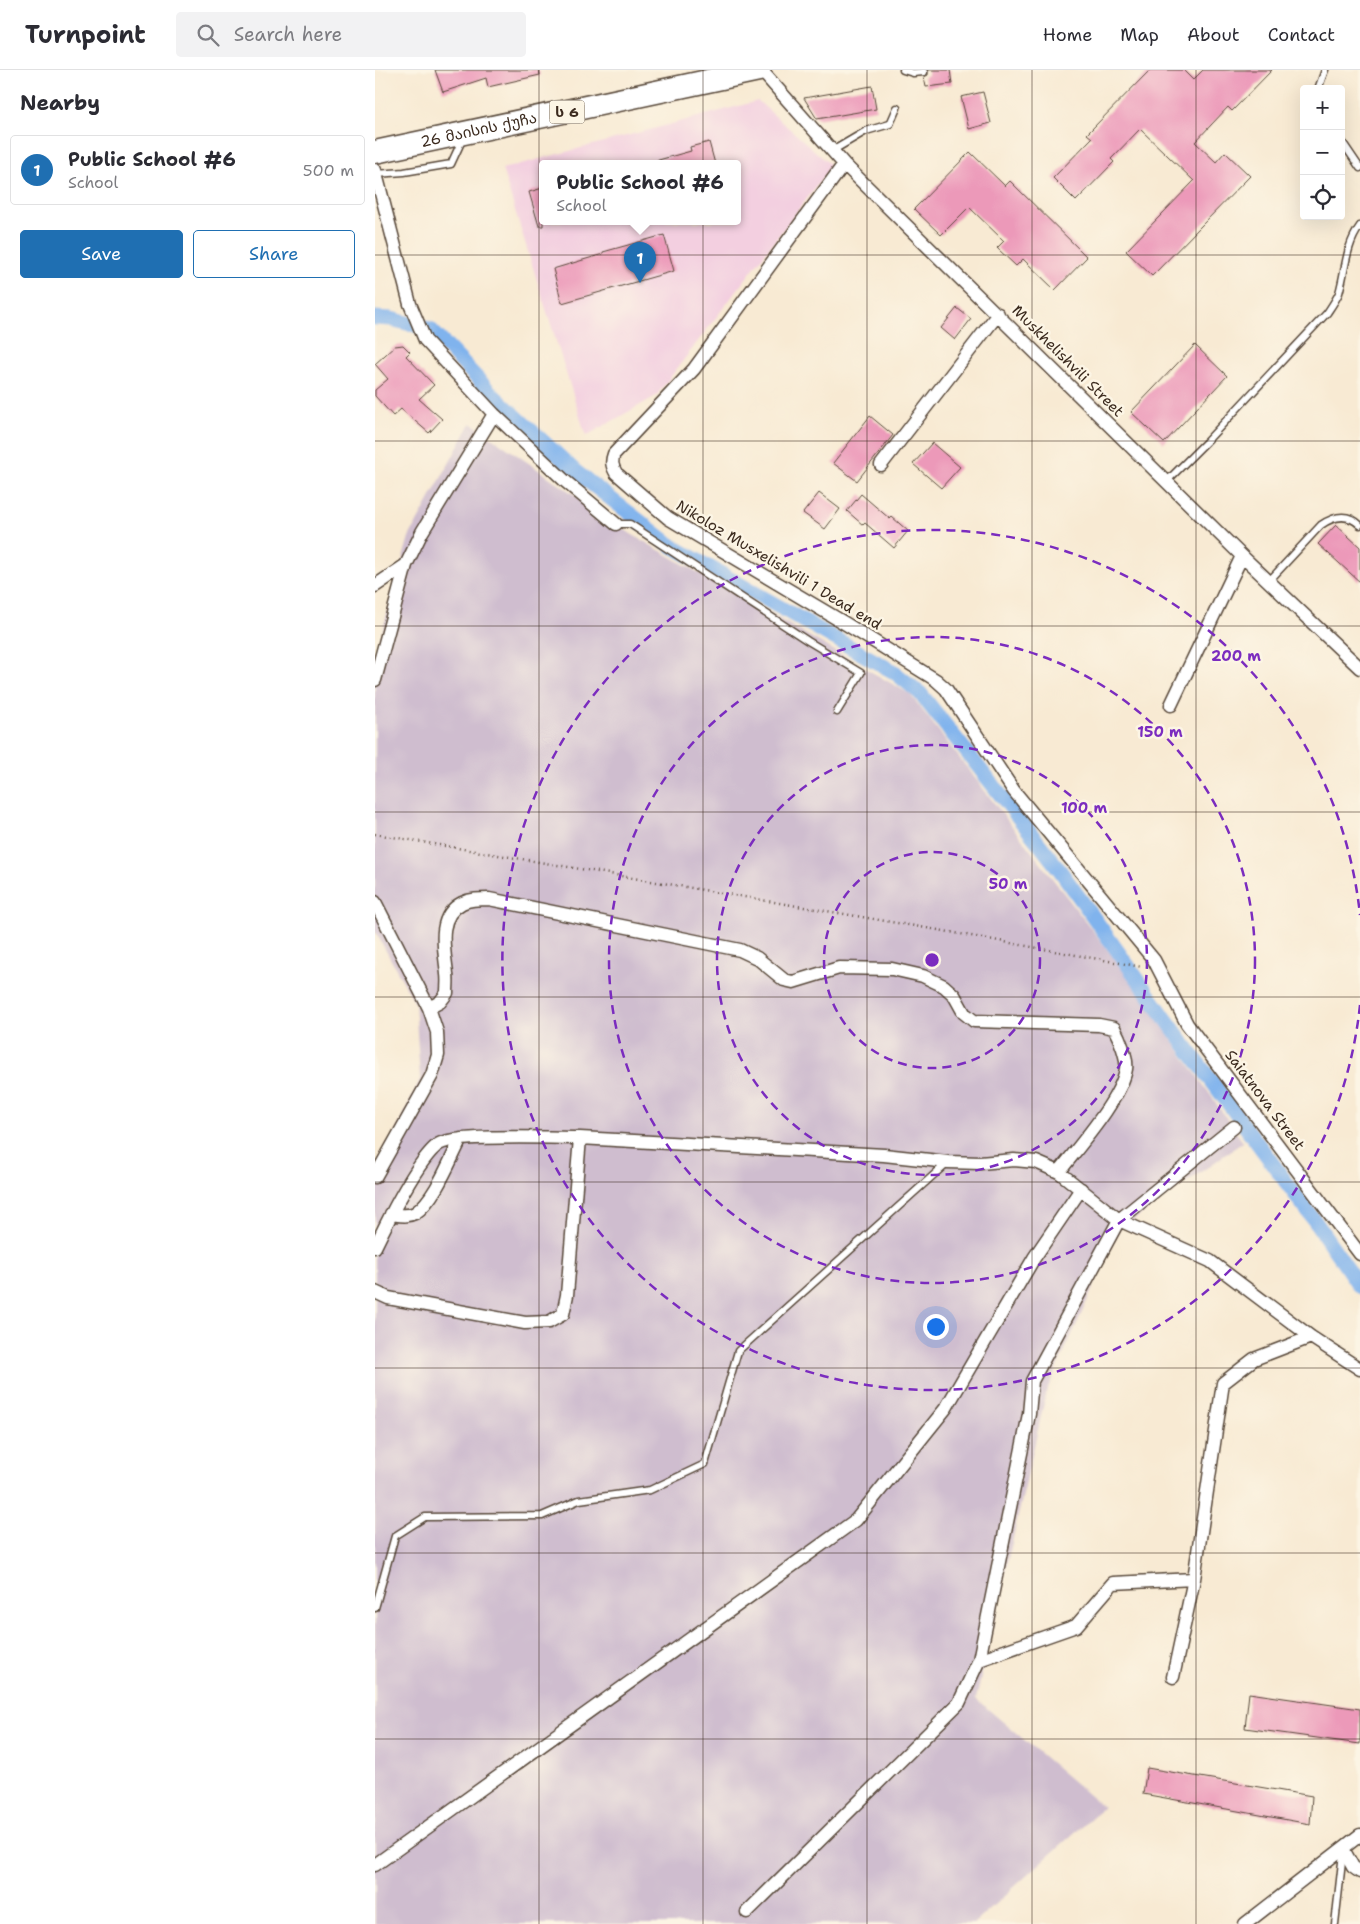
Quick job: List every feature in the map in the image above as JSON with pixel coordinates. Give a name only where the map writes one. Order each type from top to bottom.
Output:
[{"type":"highway","name":"26 მაისის ქუჩა","points":[[375,165],[465,134],[760,70]]},
{"type":"street","name":"Muskhelishvili Street","points":[[760,70],[844,164],[1242,556],[1360,668]]},
{"type":"street","name":"Nikoloz Musxelishvili 1 Dead end","points":[[844,164],[694,369],[614,454],[612,460],[613,468],[616,473],[668,518],[846,624],[936,680],[946,689],[1015,791],[1151,964]]},
{"type":"street","points":[[375,165],[410,304],[425,340],[494,414],[565,481],[616,524]]},
{"type":"street","points":[[881,466],[998,314]]},
{"type":"street","points":[[375,680],[406,565],[422,532],[494,414]]},
{"type":"street","points":[[1171,705],[1242,556]]},
{"type":"street","points":[[375,586],[406,565]]},
{"type":"street","points":[[429,1008],[440,1002],[447,993],[443,941],[445,926],[452,912],[461,904],[489,898],[740,950],[757,958],[784,980],[793,982],[839,968],[891,969],[923,976],[944,986],[954,995],[964,1013],[974,1021],[1114,1028],[1120,1038],[1127,1067],[1119,1092],[1059,1172]]},
{"type":"street","points":[[375,902],[429,1008],[437,1032],[438,1055],[432,1075],[375,1177]]},
{"type":"street","name":"Saiatnova Street","points":[[1151,964],[1187,1024],[1360,1254]]},
{"type":"street","points":[[747,1912],[959,1703],[979,1660],[1029,1414],[1032,1381],[1119,1220],[1234,1127]]},
{"type":"street","points":[[375,1292],[388,1298],[525,1323],[549,1322],[563,1314],[567,1295],[580,1138]]},
{"type":"street","points":[[375,1248],[391,1214],[427,1154],[440,1143],[461,1139],[580,1138],[884,1154],[948,1162],[980,1163],[1014,1160],[1036,1162],[1059,1172],[1119,1220],[1210,1261],[1311,1337],[1360,1369]]},
{"type":"street","points":[[391,1214],[404,1216],[415,1213],[428,1200],[461,1139]]},
{"type":"street","points":[[375,1864],[856,1520],[946,1408],[1034,1258],[1081,1189]]},
{"type":"street","points":[[1173,1676],[1194,1578],[1223,1382],[1253,1359],[1311,1337]]},
{"type":"street","points":[[979,1660],[1075,1626],[1113,1583],[1194,1578]]},
{"type":"street","points":[[1245,1924],[1360,1835]]},
{"type":"street","points":[[1343,1849],[1353,1867],[1360,1872]]},
{"type":"lane","points":[[903,70],[913,74],[924,72]]},
{"type":"lane","points":[[1319,85],[1325,70]]},
{"type":"lane","points":[[832,151],[866,131],[889,124],[897,108]]},
{"type":"lane","points":[[1345,146],[1360,168]]},
{"type":"lane","points":[[1167,481],[1327,313],[1339,293],[1345,258],[1360,226]]},
{"type":"lane","points":[[1269,581],[1329,520],[1338,516],[1345,517],[1360,525]]},
{"type":"lane","points":[[616,524],[630,524],[808,641],[861,673],[837,712]]},
{"type":"lane","points":[[375,1608],[395,1536],[425,1517],[542,1516],[579,1500],[651,1490],[705,1464],[738,1352],[948,1162]]},
{"type":"lane","points":[[1335,1924],[1343,1849]]},
{"type":"path","points":[[375,834],[1086,957],[1151,964]]},
{"type":"shaded area","points":[[758,101],[832,166],[656,396],[586,436],[502,169]]},
{"type":"shaded area","points":[[471,423],[631,534],[910,694],[1127,975],[1243,1142],[1119,1230],[1047,1390],[976,1699],[1103,1807],[973,1924],[375,1924],[375,1177],[420,1079],[415,1003],[375,931],[375,656],[409,537]]},
{"type":"building","points":[[435,70],[539,70],[540,75],[488,87],[486,78],[443,92]]},
{"type":"building","points":[[928,70],[950,70],[952,84],[926,87],[924,77],[928,75]]},
{"type":"building","points":[[1150,70],[1183,70],[1193,80],[1203,70],[1272,70],[1232,111],[1228,107],[1195,142],[1216,162],[1225,152],[1250,176],[1152,276],[1126,251],[1194,181],[1140,129],[1111,159],[1114,162],[1076,201],[1053,178],[1092,138],[1087,134]]},
{"type":"building","points":[[872,86],[876,109],[817,119],[804,98]]},
{"type":"building","points":[[983,92],[991,123],[969,129],[961,97]]},
{"type":"building","points":[[709,142],[714,160],[659,160],[691,151],[690,147]]},
{"type":"building","points":[[970,152],[1005,186],[1010,181],[1087,257],[1055,290],[1023,259],[1016,266],[997,248],[1004,241],[969,207],[941,235],[914,209]]},
{"type":"building","points":[[539,189],[539,225],[543,226],[539,226],[529,192]]},
{"type":"building","points":[[664,235],[674,271],[562,303],[553,269],[603,254],[603,252]]},
{"type":"building","points":[[957,308],[971,319],[955,340],[941,328]]},
{"type":"building","points":[[403,345],[410,352],[406,356],[434,385],[419,399],[442,419],[429,433],[401,409],[393,416],[375,396],[375,390],[388,379],[375,364],[395,346]]},
{"type":"building","points":[[1195,345],[1227,376],[1164,443],[1131,412]]},
{"type":"building","points":[[870,416],[893,435],[857,481],[833,463]]},
{"type":"building","points":[[932,443],[960,467],[941,488],[913,464]]},
{"type":"building","points":[[819,493],[840,509],[825,529],[803,513]]},
{"type":"building","points":[[861,494],[890,519],[892,517],[908,531],[894,548],[865,523],[863,525],[847,511]]},
{"type":"building","points":[[1336,525],[1360,547],[1360,582],[1318,544]]},
{"type":"building","points":[[1249,1693],[1360,1709],[1360,1744],[1245,1728]]},
{"type":"building","points":[[1147,1768],[1312,1796],[1310,1824],[1143,1794]]},
{"type":"waterway","points":[[375,318],[391,319],[430,329],[493,395],[576,472],[672,546],[894,672],[920,693],[1059,869],[1174,1030],[1312,1217],[1360,1287]]},
{"type":"place","name":"Public School #6","points":[[640,283]]}]
